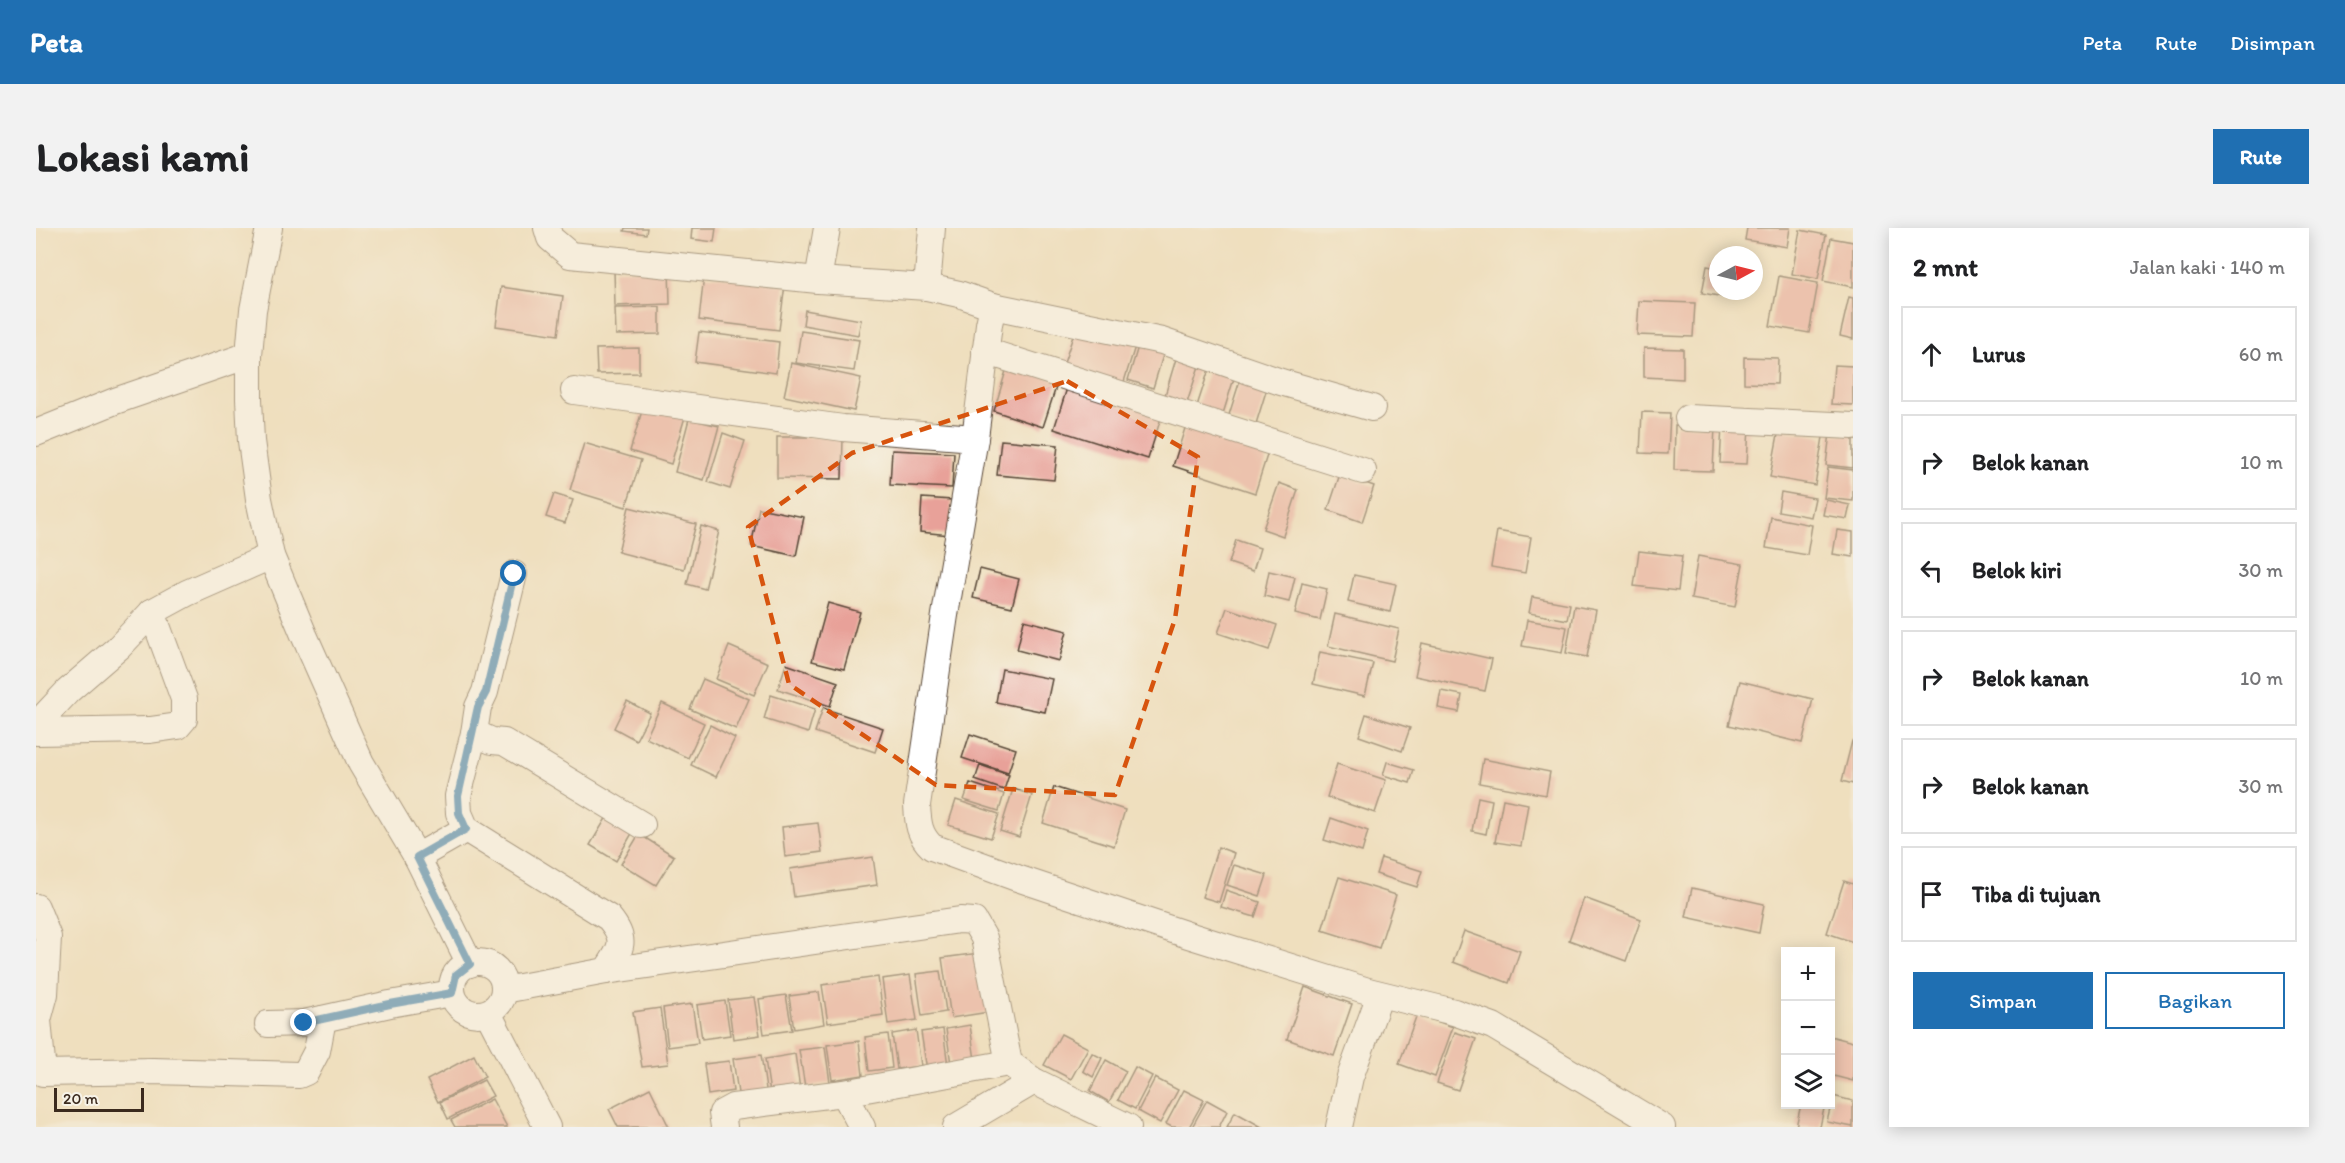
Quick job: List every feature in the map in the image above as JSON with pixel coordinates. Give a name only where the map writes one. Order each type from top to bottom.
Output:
[{"type":"street","points":[[269,228],[253,310],[249,355],[251,441],[259,499],[271,556],[361,763],[417,857],[470,964]]},
{"type":"street","points":[[547,228],[550,238],[570,255],[818,280],[927,287],[959,294],[993,306],[1162,341],[1281,382],[1372,408]]},
{"type":"street","points":[[818,280],[826,228]]},
{"type":"street","points":[[927,287],[932,228]]},
{"type":"street","points":[[993,306],[985,351],[975,438],[945,615],[917,805],[922,838],[932,848],[1188,936],[1380,994],[1454,1012],[1494,1026],[1660,1127]]},
{"type":"street","points":[[985,351],[1363,471]]},
{"type":"street","points":[[36,433],[115,402],[249,355]]},
{"type":"street","points":[[574,391],[662,401],[843,428],[975,438]]},
{"type":"street","points":[[1688,418],[1853,426]]},
{"type":"street","points":[[36,725],[68,691],[119,647],[152,612],[187,593],[271,556]]},
{"type":"street","points":[[514,574],[486,692],[478,707],[458,796],[459,813],[466,829],[609,918],[620,931],[621,948],[606,971]]},
{"type":"street","points":[[36,732],[150,730],[178,726],[184,719],[184,699],[152,612]]},
{"type":"street","points":[[474,733],[492,741],[504,742],[642,825]]},
{"type":"street","points":[[417,857],[466,829]]},
{"type":"street","points":[[36,907],[48,937],[45,994],[38,1020],[39,1078],[153,1071],[299,1075],[306,1072],[317,1051],[323,1019]]},
{"type":"street","points":[[504,990],[606,971],[960,920],[974,921],[984,938],[1009,1063],[1034,1081],[1128,1127]]},
{"type":"street","points":[[485,963],[499,974],[504,990],[496,1007],[488,1013],[472,1014],[459,1007],[454,1001],[452,993],[456,975],[470,964],[485,963]]},
{"type":"street","points":[[268,1024],[304,1023],[452,993]]},
{"type":"street","points":[[1339,1127],[1350,1077],[1380,994]]},
{"type":"street","points":[[488,1013],[547,1127]]},
{"type":"street","points":[[724,1127],[722,1113],[733,1107],[844,1093],[1009,1063]]},
{"type":"street","points":[[956,1127],[1034,1081]]},
{"type":"street","points":[[844,1093],[862,1127]]},
{"type":"highlighted area","points":[[1067,381],[1198,457],[1175,619],[1115,795],[936,785],[789,684],[748,527],[852,453]]},
{"type":"building","points":[[625,228],[647,228],[646,234],[624,231]]},
{"type":"building","points":[[692,228],[716,228],[714,242],[691,239]]},
{"type":"building","points":[[1747,228],[1790,228],[1787,247],[1745,240]]},
{"type":"building","points":[[1800,230],[1826,235],[1818,279],[1792,274]]},
{"type":"building","points":[[1831,238],[1853,242],[1853,287],[1823,281]]},
{"type":"building","points":[[1707,266],[1709,266],[1709,294],[1702,293]]},
{"type":"building","points":[[669,269],[670,304],[615,306],[614,270]]},
{"type":"building","points":[[704,275],[785,285],[779,330],[699,320]]},
{"type":"building","points":[[1779,276],[1818,283],[1809,333],[1770,326]]},
{"type":"building","points":[[501,287],[563,296],[558,335],[496,326]]},
{"type":"building","points":[[1849,297],[1853,298],[1853,339],[1840,336]]},
{"type":"building","points":[[1639,301],[1695,303],[1693,337],[1637,335]]},
{"type":"building","points":[[660,307],[660,334],[616,335],[615,308]]},
{"type":"building","points":[[805,310],[861,320],[858,335],[803,325]]},
{"type":"building","points":[[1077,324],[1136,343],[1123,385],[1063,366]]},
{"type":"building","points":[[801,331],[859,340],[854,371],[796,363]]},
{"type":"building","points":[[699,332],[779,342],[776,373],[695,362]]},
{"type":"building","points":[[1139,343],[1164,352],[1153,388],[1128,380]]},
{"type":"building","points":[[639,348],[639,373],[597,374],[596,349]]},
{"type":"building","points":[[1644,348],[1683,349],[1683,379],[1644,377]]},
{"type":"building","points":[[1178,352],[1201,360],[1185,409],[1163,402]]},
{"type":"building","points":[[1744,357],[1778,358],[1777,384],[1744,383]]},
{"type":"building","points":[[791,363],[861,378],[854,411],[784,396]]},
{"type":"building","points":[[1211,363],[1236,372],[1222,417],[1196,409]]},
{"type":"building","points":[[1008,364],[1058,381],[1043,427],[994,411]]},
{"type":"building","points":[[1834,365],[1853,366],[1853,405],[1831,404]]},
{"type":"building","points":[[1241,377],[1268,385],[1255,427],[1228,418]]},
{"type":"building","points":[[1068,385],[1162,415],[1148,459],[1054,429]]},
{"type":"building","points":[[644,404],[685,417],[671,464],[630,451]]},
{"type":"building","points":[[1642,412],[1670,413],[1668,454],[1640,453]]},
{"type":"building","points":[[689,419],[719,426],[704,480],[675,472]]},
{"type":"building","points":[[1187,422],[1269,449],[1255,493],[1173,466]]},
{"type":"building","points":[[1675,425],[1715,426],[1713,471],[1674,470]]},
{"type":"building","points":[[1722,425],[1749,426],[1747,464],[1720,463]]},
{"type":"building","points":[[1779,429],[1823,437],[1815,485],[1770,477]]},
{"type":"building","points":[[723,433],[745,441],[730,489],[708,482]]},
{"type":"building","points":[[1830,433],[1853,436],[1853,468],[1826,465]]},
{"type":"building","points":[[777,437],[843,437],[842,479],[777,478]]},
{"type":"building","points":[[1001,440],[1058,445],[1054,480],[997,475]]},
{"type":"building","points":[[584,443],[641,460],[626,507],[570,490]]},
{"type":"building","points":[[892,450],[954,453],[952,488],[890,485]]},
{"type":"building","points":[[1828,467],[1853,470],[1853,501],[1824,498]]},
{"type":"building","points":[[1340,474],[1374,486],[1362,522],[1328,510]]},
{"type":"building","points":[[1279,483],[1298,490],[1283,536],[1263,529]]},
{"type":"building","points":[[1781,492],[1815,498],[1811,517],[1778,511]]},
{"type":"building","points":[[554,494],[573,500],[565,523],[546,517]]},
{"type":"building","points":[[922,498],[952,500],[950,535],[920,532]]},
{"type":"building","points":[[1826,500],[1850,505],[1847,519],[1823,515]]},
{"type":"building","points":[[629,507],[696,524],[684,569],[618,552]]},
{"type":"building","points":[[759,508],[804,517],[796,556],[751,546]]},
{"type":"building","points":[[1771,517],[1812,525],[1807,555],[1766,548]]},
{"type":"building","points":[[701,526],[719,531],[705,589],[687,584]]},
{"type":"building","points":[[1837,530],[1853,532],[1853,557],[1833,554]]},
{"type":"building","points":[[1497,531],[1531,537],[1525,573],[1491,567]]},
{"type":"building","points":[[1236,540],[1260,548],[1253,571],[1229,563]]},
{"type":"building","points":[[1639,551],[1682,556],[1678,591],[1634,586]]},
{"type":"building","points":[[1698,556],[1743,564],[1735,607],[1691,599]]},
{"type":"building","points":[[980,569],[1019,579],[1012,607],[973,598]]},
{"type":"building","points":[[1269,571],[1295,577],[1289,602],[1264,596]]},
{"type":"building","points":[[1354,575],[1396,584],[1390,612],[1348,602]]},
{"type":"building","points":[[1302,583],[1327,589],[1320,620],[1295,614]]},
{"type":"building","points":[[1532,597],[1570,604],[1567,620],[1529,613]]},
{"type":"building","points":[[828,603],[860,612],[844,669],[812,661]]},
{"type":"building","points":[[1574,606],[1596,610],[1587,657],[1566,653]]},
{"type":"building","points":[[1227,608],[1277,625],[1269,650],[1218,633]]},
{"type":"building","points":[[1335,614],[1399,629],[1392,661],[1328,646]]},
{"type":"building","points":[[1024,620],[1067,631],[1059,661],[1017,650]]},
{"type":"building","points":[[1527,620],[1567,627],[1562,653],[1522,646]]},
{"type":"building","points":[[1422,643],[1492,659],[1485,691],[1415,676]]},
{"type":"building","points":[[729,646],[768,663],[754,695],[716,679]]},
{"type":"building","points":[[1320,652],[1373,663],[1365,696],[1313,684]]},
{"type":"building","points":[[786,664],[838,682],[830,706],[778,689]]},
{"type":"building","points":[[1002,669],[1052,679],[1045,712],[996,702]]},
{"type":"building","points":[[703,679],[749,699],[736,729],[690,709]]},
{"type":"building","points":[[1740,681],[1813,699],[1802,743],[1729,725]]},
{"type":"building","points":[[1441,691],[1462,695],[1459,712],[1438,708]]},
{"type":"building","points":[[771,695],[815,709],[808,733],[764,719]]},
{"type":"building","points":[[627,701],[650,713],[636,740],[614,728]]},
{"type":"building","points":[[662,703],[704,723],[688,758],[646,738]]},
{"type":"building","points":[[823,708],[883,728],[875,752],[815,732]]},
{"type":"building","points":[[1366,714],[1410,728],[1402,751],[1359,736]]},
{"type":"building","points":[[710,725],[735,738],[716,777],[691,765]]},
{"type":"building","points":[[970,734],[1016,749],[1008,773],[962,758]]},
{"type":"building","points":[[1853,741],[1853,784],[1842,781]]},
{"type":"building","points":[[1483,759],[1550,772],[1546,795],[1479,783]]},
{"type":"building","points":[[1387,762],[1414,770],[1410,783],[1383,775]]},
{"type":"building","points":[[1337,764],[1386,780],[1375,813],[1327,797]]},
{"type":"building","points":[[980,765],[1009,775],[1004,790],[975,780]]},
{"type":"building","points":[[970,783],[1004,794],[999,811],[964,800]]},
{"type":"building","points":[[1054,787],[1125,810],[1114,846],[1043,823]]},
{"type":"building","points":[[1013,789],[1032,795],[1019,837],[1000,831]]},
{"type":"building","points":[[1478,797],[1492,800],[1486,834],[1472,831]]},
{"type":"building","points":[[1503,799],[1528,804],[1521,846],[1495,842]]},
{"type":"building","points":[[956,800],[999,814],[991,838],[948,825]]},
{"type":"building","points":[[608,815],[634,830],[616,861],[590,845]]},
{"type":"building","points":[[1331,818],[1368,831],[1362,852],[1324,840]]},
{"type":"building","points":[[818,823],[822,852],[785,857],[782,827]]},
{"type":"building","points":[[639,834],[674,856],[656,885],[621,864]]},
{"type":"building","points":[[1218,847],[1234,853],[1219,902],[1202,897]]},
{"type":"building","points":[[873,857],[877,885],[794,897],[790,869]]},
{"type":"building","points":[[1381,858],[1422,871],[1417,887],[1376,874]]},
{"type":"building","points":[[1234,865],[1267,875],[1260,896],[1227,885]]},
{"type":"building","points":[[1339,877],[1396,895],[1379,948],[1322,930]]},
{"type":"building","points":[[1844,881],[1853,884],[1853,942],[1827,933]]},
{"type":"building","points":[[1692,888],[1764,904],[1759,933],[1686,917]]},
{"type":"building","points":[[1226,890],[1260,902],[1255,917],[1221,907]]},
{"type":"building","points":[[1584,898],[1641,919],[1626,961],[1569,940]]},
{"type":"building","points":[[1464,931],[1520,951],[1509,983],[1453,962]]},
{"type":"building","points":[[987,952],[995,1011],[951,1018],[942,958]]},
{"type":"building","points":[[940,971],[946,1012],[922,1016],[916,974]]},
{"type":"building","points":[[910,975],[917,1020],[888,1024],[882,979]]},
{"type":"building","points":[[878,977],[883,1015],[828,1023],[822,985]]},
{"type":"building","points":[[1305,987],[1352,1004],[1334,1056],[1287,1039]]},
{"type":"building","points":[[819,992],[824,1024],[794,1029],[789,996]]},
{"type":"building","points":[[786,995],[792,1030],[764,1034],[759,999]]},
{"type":"building","points":[[754,997],[760,1035],[733,1039],[728,1000]]},
{"type":"building","points":[[725,1001],[730,1035],[702,1039],[697,1005]]},
{"type":"building","points":[[692,1004],[698,1043],[668,1047],[663,1008]]},
{"type":"building","points":[[660,1008],[668,1064],[642,1067],[633,1012]]},
{"type":"building","points":[[1417,1014],[1453,1027],[1435,1077],[1399,1064]]},
{"type":"building","points":[[970,1025],[975,1060],[951,1064],[946,1029]]},
{"type":"building","points":[[943,1029],[948,1066],[927,1070],[921,1032]]},
{"type":"building","points":[[916,1030],[921,1066],[897,1069],[892,1034]]},
{"type":"building","points":[[1455,1032],[1476,1039],[1458,1090],[1437,1083]]},
{"type":"building","points":[[888,1034],[892,1068],[869,1071],[865,1037]]},
{"type":"building","points":[[1061,1034],[1088,1048],[1071,1079],[1044,1065]]},
{"type":"building","points":[[1835,1037],[1853,1042],[1853,1081],[1835,1076]]},
{"type":"building","points":[[859,1041],[863,1075],[832,1080],[827,1045]]},
{"type":"building","points":[[825,1047],[830,1083],[805,1087],[799,1050]]},
{"type":"building","points":[[1092,1053],[1102,1058],[1093,1077],[1083,1071]]},
{"type":"building","points":[[795,1054],[800,1089],[770,1093],[765,1059]]},
{"type":"building","points":[[474,1055],[485,1077],[438,1102],[427,1080]]},
{"type":"building","points":[[761,1055],[767,1096],[739,1100],[733,1059]]},
{"type":"building","points":[[1106,1060],[1126,1071],[1109,1102],[1090,1091]]},
{"type":"building","points":[[729,1061],[733,1091],[708,1095],[704,1064]]},
{"type":"building","points":[[1135,1067],[1152,1076],[1135,1109],[1118,1100]]},
{"type":"building","points":[[1155,1078],[1178,1090],[1160,1123],[1138,1111]]},
{"type":"building","points":[[484,1080],[493,1096],[448,1119],[440,1102]]},
{"type":"building","points":[[650,1088],[669,1127],[618,1127],[609,1109]]},
{"type":"building","points":[[1184,1090],[1204,1100],[1189,1127],[1172,1127],[1166,1124]]},
{"type":"building","points":[[1835,1096],[1853,1101],[1853,1127],[1827,1122],[1830,1109],[1835,1109]]},
{"type":"building","points":[[492,1099],[507,1127],[455,1127],[451,1120]]},
{"type":"building","points":[[1207,1100],[1227,1111],[1219,1127],[1192,1127]]},
{"type":"building","points":[[1800,1109],[1824,1109],[1820,1127],[1796,1127]]},
{"type":"building","points":[[1235,1112],[1262,1127],[1227,1127]]},
{"type":"route","points":[[304,1023],[452,993],[452,984],[456,975],[470,964],[417,857],[466,829],[459,813],[458,796],[478,707],[486,692],[514,574]]}]
